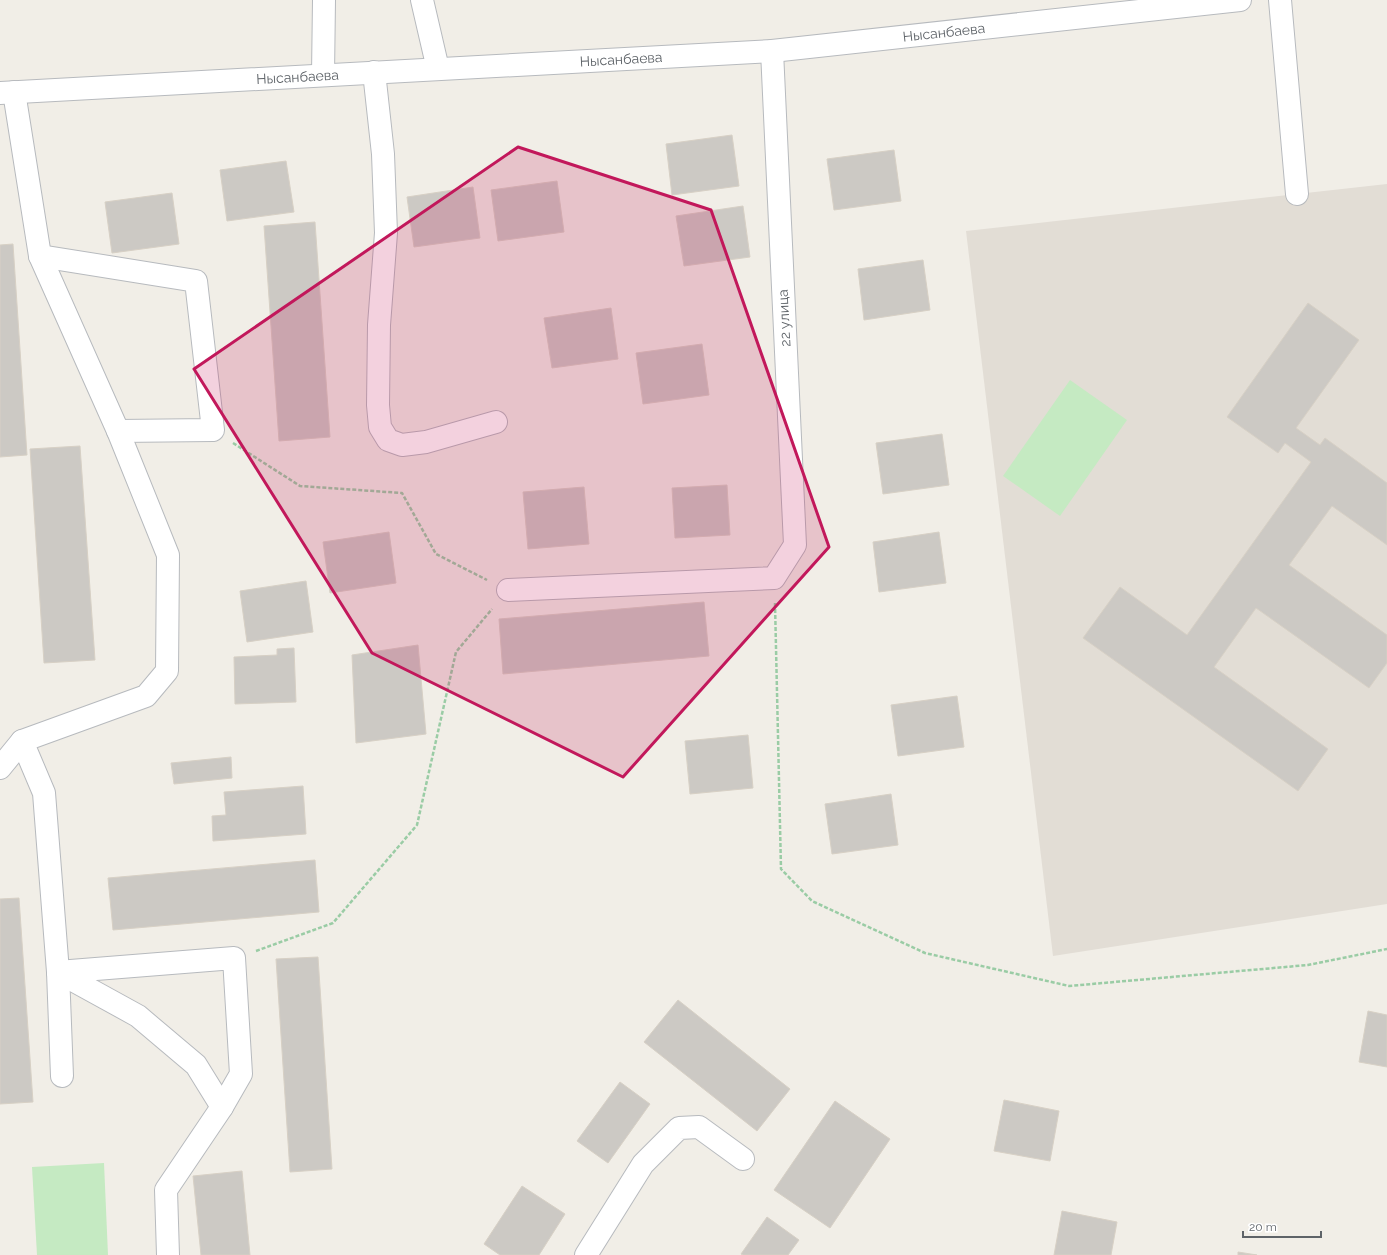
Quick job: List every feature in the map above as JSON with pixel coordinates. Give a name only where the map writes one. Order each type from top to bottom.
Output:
[{"type":"street","points":[[323,75],[324,0]]},
{"type":"street","points":[[422,0],[438,69]]},
{"type":"street","name":"Нысанбаева","points":[[7,92],[772,51],[1240,0]]},
{"type":"street","points":[[1280,0],[1296,194]]},
{"type":"street","name":"22 улица","points":[[772,51],[795,545],[774,578]]},
{"type":"street","points":[[374,72],[383,154],[386,233],[379,325],[378,405],[380,427],[388,440],[402,445],[426,442],[496,422]]},
{"type":"street","points":[[0,768],[22,741],[146,696],[167,671],[168,555],[118,431],[40,256],[7,92]]},
{"type":"street","points":[[40,256],[196,281],[213,430],[118,431]]},
{"type":"street","points":[[508,590],[774,578]]},
{"type":"street","points":[[22,741],[44,793],[58,972],[62,1076]]},
{"type":"street","points":[[58,972],[234,958],[241,1074],[222,1107],[166,1190],[168,1255]]},
{"type":"street","points":[[58,972],[138,1016],[196,1065],[222,1107]]},
{"type":"street","points":[[586,1255],[643,1164],[679,1128],[699,1127],[743,1159]]},
{"type":"path","points":[[213,430],[300,486],[402,493],[436,554],[508,590],[456,652],[417,825],[334,923],[234,958]]},
{"type":"path","points":[[774,578],[781,869],[812,901],[925,952],[1069,986],[1308,965],[1387,949]]},
{"type":"highlighted area","points":[[518,147],[711,210],[829,547],[623,777],[372,653],[194,369]]},
{"type":"shaded area","points":[[1387,184],[1387,904],[1053,956],[966,231]]},
{"type":"green space","points":[[1070,380],[1127,420],[1060,516],[1003,476]]},
{"type":"green space","points":[[104,1163],[108,1255],[37,1255],[32,1167]]},
{"type":"building","points":[[732,135],[739,186],[672,195],[666,144]]},
{"type":"building","points":[[894,150],[901,201],[834,210],[827,159]]},
{"type":"building","points":[[286,161],[294,212],[227,221],[220,170]]},
{"type":"building","points":[[557,181],[564,232],[498,241],[491,190]]},
{"type":"building","points":[[473,187],[480,238],[414,247],[407,197]]},
{"type":"building","points":[[172,193],[179,244],[112,253],[105,202]]},
{"type":"building","points":[[743,206],[750,257],[684,266],[676,216]]},
{"type":"building","points":[[315,222],[330,437],[279,441],[264,226]]},
{"type":"building","points":[[13,244],[27,455],[0,457],[0,245]]},
{"type":"building","points":[[923,260],[930,310],[864,320],[858,269]]},
{"type":"building","points":[[1308,303],[1359,340],[1296,428],[1320,445],[1325,438],[1387,483],[1387,545],[1332,506],[1289,565],[1387,635],[1387,663],[1369,688],[1256,608],[1214,667],[1328,749],[1298,791],[1083,638],[1120,587],[1187,635],[1311,462],[1285,443],[1278,453],[1227,417]]},
{"type":"building","points":[[611,308],[618,359],[552,368],[544,318]]},
{"type":"building","points":[[702,344],[709,395],[643,404],[636,353]]},
{"type":"building","points":[[942,434],[949,485],[883,494],[876,443]]},
{"type":"building","points":[[80,446],[95,660],[44,663],[30,449]]},
{"type":"building","points":[[727,485],[730,535],[675,538],[672,488]]},
{"type":"building","points":[[584,487],[589,544],[528,549],[523,492]]},
{"type":"building","points":[[389,532],[396,583],[330,593],[323,542]]},
{"type":"building","points":[[939,532],[946,583],[879,592],[873,542]]},
{"type":"building","points":[[306,581],[313,632],[247,642],[240,591]]},
{"type":"building","points":[[704,602],[709,656],[503,674],[499,619]]},
{"type":"building","points":[[418,645],[426,734],[356,743],[352,655]]},
{"type":"building","points":[[294,648],[296,702],[235,704],[234,657],[277,655],[277,649]]},
{"type":"building","points":[[957,696],[964,747],[898,756],[891,705]]},
{"type":"building","points":[[748,735],[753,788],[690,794],[685,741]]},
{"type":"building","points":[[231,757],[232,778],[174,784],[171,763]]},
{"type":"building","points":[[303,786],[306,834],[213,841],[212,816],[226,815],[224,792]]},
{"type":"building","points":[[891,794],[898,845],[832,854],[825,804]]},
{"type":"building","points":[[315,860],[319,912],[113,930],[108,878]]},
{"type":"building","points":[[19,898],[33,1102],[0,1104],[0,899]]},
{"type":"building","points":[[318,957],[332,1169],[290,1172],[276,959]]},
{"type":"building","points":[[678,1000],[790,1089],[757,1131],[644,1042]]},
{"type":"building","points":[[1368,1011],[1387,1015],[1387,1067],[1359,1062]]},
{"type":"building","points":[[620,1082],[650,1104],[608,1163],[577,1141]]},
{"type":"building","points":[[1004,1100],[1059,1111],[1050,1161],[994,1151]]},
{"type":"building","points":[[835,1101],[890,1139],[830,1228],[774,1190]]},
{"type":"building","points":[[242,1171],[250,1255],[201,1255],[193,1176]]},
{"type":"building","points":[[522,1186],[565,1214],[539,1255],[500,1255],[484,1244]]},
{"type":"building","points":[[1062,1211],[1117,1222],[1111,1255],[1054,1255]]},
{"type":"building","points":[[767,1217],[799,1240],[788,1255],[741,1254]]},
{"type":"building","points":[[1238,1252],[1257,1255],[1238,1255]]}]
